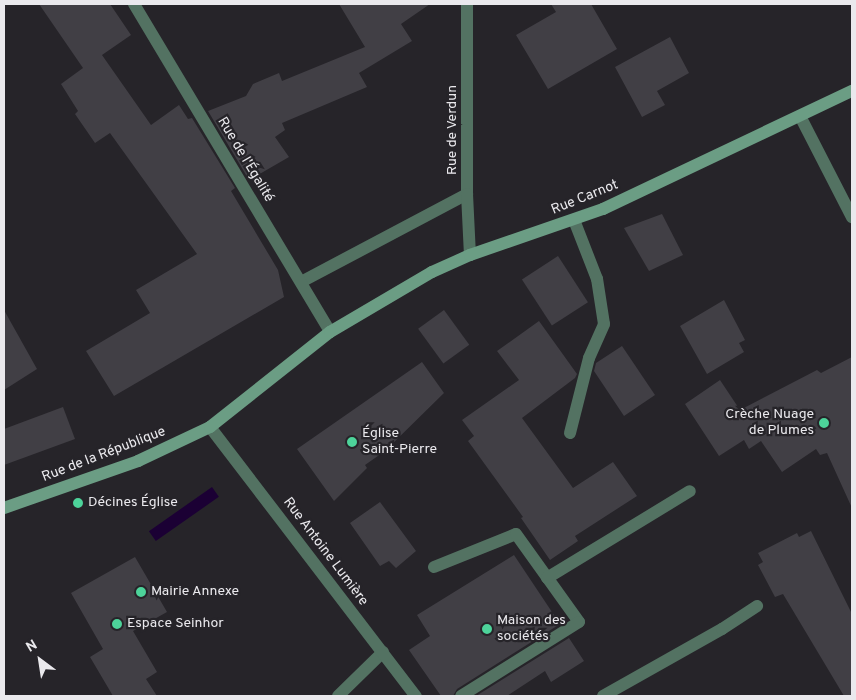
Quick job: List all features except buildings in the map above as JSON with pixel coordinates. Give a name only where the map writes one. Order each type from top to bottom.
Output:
[{"type":"street","name":"Rue de l'Égalité","points":[[134,4],[330,332]]},
{"type":"street","name":"Rue de Verdun","points":[[467,4],[467,194],[470,255]]},
{"type":"street","name":"Rue Carnot","points":[[330,332],[432,272],[470,255],[603,209],[852,91]]},
{"type":"street","points":[[800,116],[852,217]]},
{"type":"street","points":[[301,282],[467,194]]},
{"type":"street","points":[[570,433],[589,358],[604,324],[597,279],[574,220]]},
{"type":"street","name":"Rue de la République","points":[[4,508],[138,461],[210,427],[330,332]]},
{"type":"street","name":"Rue Antoine Lumière","points":[[210,427],[416,696]]},
{"type":"street","points":[[547,578],[690,491]]},
{"type":"street","points":[[434,568],[516,534],[579,622],[461,696]]},
{"type":"street","points":[[602,696],[722,630],[757,606]]},
{"type":"street","points":[[338,696],[382,652]]},
{"type":"shaded area","points":[[212,487],[219,497],[156,541],[149,531]]},
{"type":"place","name":"Crèche Nuage de Plumes","points":[[824,423]]},
{"type":"place","name":"Église Saint-Pierre","points":[[352,442]]},
{"type":"place","name":"Décines Église","points":[[78,503]]},
{"type":"place","name":"Mairie Annexe","points":[[141,592]]},
{"type":"place","name":"Espace Seinhor","points":[[117,624]]},
{"type":"place","name":"Maison des sociétés","points":[[487,629]]}]
